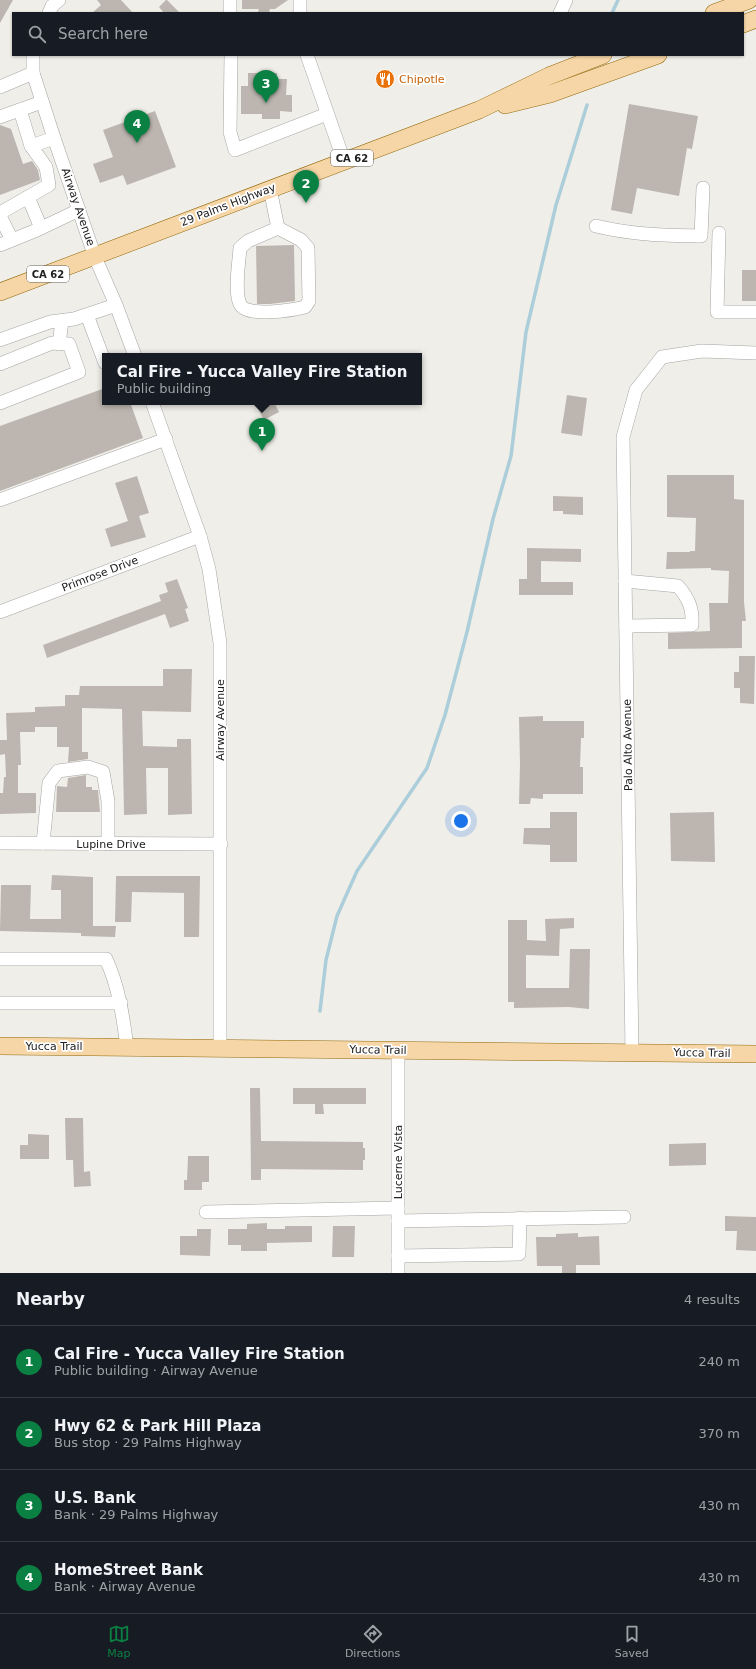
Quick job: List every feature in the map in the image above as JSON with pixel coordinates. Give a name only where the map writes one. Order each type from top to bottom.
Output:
[{"type":"main road","points":[[717,12],[749,0]]},
{"type":"main road","points":[[744,24],[756,19]]},
{"type":"main road","name":"29 Palms Highway","points":[[0,292],[479,110],[549,76],[600,56]]},
{"type":"main road","name":"29 Palms Highway","points":[[479,110],[550,94],[655,56]]},
{"type":"main road","name":"Yucca Trail","points":[[0,1046],[756,1054]]},
{"type":"street","points":[[49,12],[52,6],[59,0]]},
{"type":"street","points":[[230,0],[230,12]]},
{"type":"street","points":[[300,0],[300,12]]},
{"type":"street","points":[[560,12],[566,0]]},
{"type":"street","name":"Airway Avenue","points":[[33,56],[33,73],[54,138],[95,256],[116,305],[133,353]]},
{"type":"street","points":[[231,56],[230,132],[235,150],[327,114]]},
{"type":"street","points":[[307,56],[344,161]]},
{"type":"street","points":[[0,87],[33,73]]},
{"type":"street","points":[[0,117],[42,102]]},
{"type":"street","points":[[20,110],[31,146],[46,168],[49,185],[0,215],[6,242],[41,228],[79,210]]},
{"type":"street","points":[[31,146],[54,138]]},
{"type":"street","points":[[596,226],[622,233],[701,236],[703,188]]},
{"type":"street","points":[[270,189],[278,228]]},
{"type":"street","points":[[28,197],[41,228]]},
{"type":"street","points":[[278,228],[301,240],[308,248],[309,301],[305,307],[290,311],[253,312],[246,310],[240,305],[238,291],[240,248],[248,241],[278,228]]},
{"type":"street","points":[[719,232],[718,312],[756,312]]},
{"type":"street","points":[[0,340],[50,322],[62,321],[87,315],[116,305]]},
{"type":"street","points":[[87,315],[102,355]]},
{"type":"street","points":[[59,344],[62,321]]},
{"type":"street","points":[[0,402],[79,372],[69,344],[52,344],[1,361]]},
{"type":"street","name":"Palo Alto Avenue","points":[[632,1053],[623,437],[636,390],[662,356],[702,351],[756,353]]},
{"type":"street","name":"Airway Avenue","points":[[153,405],[200,536],[209,569],[220,642],[220,1048]]},
{"type":"street","points":[[0,500],[166,439]]},
{"type":"street","name":"Primrose Drive","points":[[0,612],[200,536]]},
{"type":"street","points":[[625,582],[678,586],[690,601],[693,616],[692,625],[626,626]]},
{"type":"street","points":[[43,843],[50,783],[58,771],[88,768],[103,772],[108,801],[108,844]]},
{"type":"street","name":"Lupine Drive","points":[[0,843],[221,844]]},
{"type":"street","points":[[0,959],[106,959],[114,977],[121,1003],[127,1047]]},
{"type":"street","points":[[0,1002],[121,1003]]},
{"type":"street","name":"Lucerne Vista","points":[[398,1050],[398,1273]]},
{"type":"street","points":[[206,1212],[398,1214],[520,1218],[624,1217]]},
{"type":"street","points":[[398,1256],[519,1254],[520,1218]]},
{"type":"building","points":[[0,0],[13,0],[0,23]]},
{"type":"building","points":[[97,0],[121,0],[132,12],[93,12],[101,5]]},
{"type":"building","points":[[167,0],[179,12],[163,12],[159,7]]},
{"type":"building","points":[[242,0],[288,0],[275,9],[270,9],[269,12],[258,12],[259,9],[242,9]]},
{"type":"building","points":[[248,73],[277,73],[277,79],[287,79],[286,95],[292,95],[292,112],[280,111],[280,119],[262,119],[262,114],[241,114],[241,86],[248,86]]},
{"type":"building","points":[[629,104],[698,116],[692,149],[687,148],[679,196],[637,188],[632,214],[611,210]]},
{"type":"building","points":[[155,111],[176,167],[127,185],[123,175],[100,183],[93,164],[113,157],[103,130]]},
{"type":"building","points":[[0,125],[11,129],[23,164],[32,161],[38,170],[40,180],[0,195]]},
{"type":"building","points":[[294,245],[295,301],[257,304],[256,246]]},
{"type":"building","points":[[742,270],[756,270],[756,301],[742,301]]},
{"type":"building","points":[[102,389],[102,405],[131,405],[143,438],[0,491],[0,426]]},
{"type":"building","points":[[567,395],[587,398],[582,436],[561,433]]},
{"type":"building","points":[[256,405],[276,405],[279,412],[264,420]]},
{"type":"building","points":[[667,475],[734,475],[734,499],[744,500],[744,602],[746,621],[742,621],[742,648],[668,649],[668,633],[710,631],[709,603],[728,603],[729,571],[711,570],[711,568],[666,569],[667,552],[695,551],[696,518],[667,517]]},
{"type":"building","points":[[137,476],[149,513],[139,516],[146,537],[111,547],[105,529],[128,521],[115,483]]},
{"type":"building","points":[[553,496],[583,497],[583,515],[563,514],[563,511],[553,511]]},
{"type":"building","points":[[527,548],[581,549],[581,562],[541,561],[541,582],[573,582],[573,595],[519,595],[519,579],[527,579]]},
{"type":"building","points":[[177,579],[188,608],[185,609],[189,621],[170,628],[165,614],[47,658],[43,645],[161,601],[159,595],[168,592],[165,583]]},
{"type":"building","points":[[739,656],[755,656],[754,704],[740,703],[740,688],[734,688],[734,672],[739,672]]},
{"type":"building","points":[[163,669],[192,669],[191,712],[142,711],[143,746],[177,747],[177,739],[191,739],[192,814],[168,815],[168,768],[146,768],[147,814],[124,815],[122,709],[82,708],[82,752],[88,752],[88,759],[68,762],[69,747],[57,747],[57,727],[35,727],[35,732],[20,732],[21,765],[18,765],[18,793],[36,793],[36,813],[0,814],[0,793],[3,793],[4,777],[6,777],[5,754],[0,755],[0,740],[7,740],[6,713],[35,712],[35,707],[65,706],[65,695],[79,695],[80,686],[163,686]]},
{"type":"building","points":[[543,716],[543,721],[584,721],[584,738],[581,738],[580,767],[583,767],[583,794],[543,794],[543,799],[531,798],[530,804],[519,804],[519,717]]},
{"type":"building","points":[[86,775],[86,787],[92,787],[92,790],[98,790],[100,812],[56,812],[57,786],[67,787],[68,778]]},
{"type":"building","points":[[550,812],[577,812],[577,862],[550,862],[550,845],[523,844],[524,828],[550,828]]},
{"type":"building","points":[[714,812],[715,862],[671,861],[670,813]]},
{"type":"building","points":[[52,875],[93,877],[93,926],[116,926],[115,937],[81,936],[81,933],[0,931],[1,885],[31,885],[30,919],[61,919],[61,890],[51,890]]},
{"type":"building","points":[[116,876],[200,876],[199,937],[184,937],[184,893],[132,892],[131,922],[115,922]]},
{"type":"building","points":[[574,918],[574,928],[560,929],[559,956],[526,955],[526,988],[569,988],[570,949],[590,949],[589,1009],[569,1007],[514,1008],[514,1002],[508,1002],[508,920],[527,920],[527,940],[546,941],[545,919]]},
{"type":"building","points":[[250,1088],[260,1088],[261,1141],[363,1142],[363,1148],[365,1148],[365,1160],[363,1160],[363,1170],[261,1169],[261,1180],[251,1180]]},
{"type":"building","points":[[293,1088],[366,1088],[366,1104],[323,1104],[324,1114],[315,1114],[315,1104],[293,1104]]},
{"type":"building","points":[[65,1118],[83,1118],[84,1172],[90,1171],[91,1186],[74,1187],[73,1160],[66,1160]]},
{"type":"building","points":[[28,1134],[49,1135],[49,1159],[20,1159],[20,1145],[28,1145]]},
{"type":"building","points":[[706,1143],[706,1165],[669,1166],[669,1144]]},
{"type":"building","points":[[188,1156],[209,1156],[209,1182],[202,1182],[202,1190],[184,1190],[184,1180],[187,1180]]},
{"type":"building","points":[[725,1216],[756,1217],[756,1251],[736,1250],[737,1231],[725,1231]]},
{"type":"building","points":[[267,1223],[267,1229],[285,1229],[285,1226],[312,1226],[312,1242],[267,1243],[267,1251],[241,1251],[241,1245],[228,1245],[228,1229],[247,1229],[247,1224]]},
{"type":"building","points":[[333,1226],[355,1226],[354,1257],[332,1257]]},
{"type":"building","points":[[197,1229],[211,1229],[210,1256],[180,1255],[180,1236],[197,1236]]},
{"type":"building","points":[[578,1233],[578,1237],[599,1236],[600,1265],[576,1265],[576,1273],[562,1273],[562,1266],[537,1266],[536,1237],[556,1237],[556,1234]]},
{"type":"waterway","points":[[612,12],[618,0]]},
{"type":"waterway","points":[[320,1011],[326,960],[337,916],[357,871],[427,768],[445,715],[467,632],[493,519],[511,456],[526,332],[556,205],[587,105]]},
{"type":"place","name":"Chipotle","points":[[385,79]]},
{"type":"place","name":"U.S. Bank","points":[[266,103]]},
{"type":"place","name":"HomeStreet Bank","points":[[137,143]]},
{"type":"place","name":"Hwy 62 & Park Hill Plaza","points":[[306,203]]},
{"type":"place","name":"Cal Fire - Yucca Valley Fire Station","points":[[262,451]]}]
